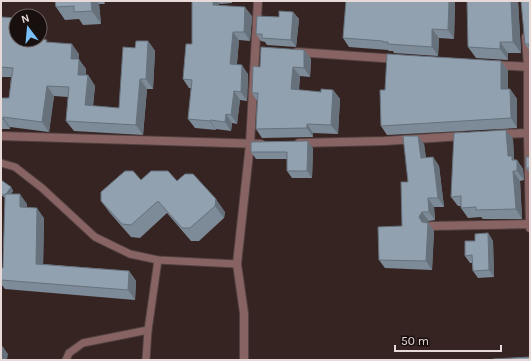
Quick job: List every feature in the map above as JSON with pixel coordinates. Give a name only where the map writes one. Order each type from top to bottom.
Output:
[{"type":"street","points":[[244,360],[244,313],[237,264],[260,50],[258,1]]},
{"type":"street","points":[[525,30],[529,67],[528,133],[530,228]]},
{"type":"street","points":[[287,52],[404,59]]},
{"type":"street","points":[[489,64],[529,67]]},
{"type":"street","points":[[490,135],[528,133]]},
{"type":"street","points":[[1,136],[250,144],[266,143]]},
{"type":"street","points":[[290,143],[474,136]]},
{"type":"street","points":[[431,226],[530,224]]},
{"type":"lane","points":[[1,163],[15,167],[42,188],[95,237],[130,254],[158,260],[237,264]]},
{"type":"lane","points":[[146,360],[148,330],[158,260]]},
{"type":"lane","points":[[66,360],[69,354],[83,343],[148,330]]},
{"type":"building","points":[[55,1],[91,1],[92,11],[74,12],[74,6],[56,7]]},
{"type":"building","points":[[192,1],[213,1],[213,5],[245,7],[244,32],[233,32],[230,64],[242,65],[241,92],[234,91],[231,115],[226,114],[225,122],[188,119],[192,80],[183,79],[186,44],[192,44]]},
{"type":"building","points":[[346,1],[449,1],[448,30],[432,29],[432,47],[388,44],[388,42],[383,41],[343,38]]},
{"type":"building","points":[[467,1],[511,1],[513,42],[500,42],[500,49],[468,47]]},
{"type":"building","points":[[521,1],[530,1],[530,59],[529,44],[525,44]]},
{"type":"building","points":[[279,11],[293,12],[291,40],[262,38],[262,34],[256,34],[257,16],[279,17]]},
{"type":"building","points":[[1,17],[8,17],[8,48],[48,48],[48,42],[72,44],[71,59],[79,59],[78,75],[88,75],[85,105],[119,108],[123,47],[135,48],[136,41],[148,41],[146,79],[140,79],[136,125],[66,121],[69,87],[47,86],[42,122],[3,117],[3,119],[1,119],[1,98],[9,98],[13,68],[1,67]]},
{"type":"building","points":[[261,47],[304,50],[304,68],[293,67],[291,89],[321,92],[321,89],[333,90],[331,125],[307,124],[307,128],[256,129],[258,93],[252,93],[253,66],[260,67]]},
{"type":"building","points":[[387,54],[501,61],[501,89],[510,89],[511,118],[381,126],[380,90],[385,90]]},
{"type":"building","points":[[506,130],[508,156],[512,156],[512,160],[517,160],[517,171],[513,171],[516,209],[476,210],[476,207],[461,208],[461,196],[451,197],[454,133]]},
{"type":"building","points":[[403,136],[418,136],[421,158],[433,157],[438,198],[428,198],[429,212],[422,212],[419,217],[422,222],[428,223],[426,261],[379,260],[378,227],[402,226],[401,182],[408,182]]},
{"type":"building","points":[[308,141],[307,171],[287,171],[287,152],[251,152],[251,142]]},
{"type":"building","points":[[526,157],[530,157],[530,168],[526,168]]},
{"type":"building","points":[[125,171],[133,171],[141,180],[151,171],[168,171],[177,181],[185,174],[193,174],[216,199],[215,206],[190,228],[182,228],[158,201],[131,225],[122,224],[101,201],[101,192]]},
{"type":"building","points":[[1,180],[11,187],[5,196],[1,193]]},
{"type":"building","points":[[5,194],[20,194],[20,207],[37,208],[36,264],[129,271],[128,290],[1,280],[1,268],[3,268]]},
{"type":"building","points":[[488,233],[489,270],[473,271],[472,255],[465,256],[465,241],[475,241],[475,234]]},
{"type":"building","points":[[1,347],[3,347],[1,360]]},
{"type":"building","points":[[530,357],[530,360],[493,360],[493,359]]}]
